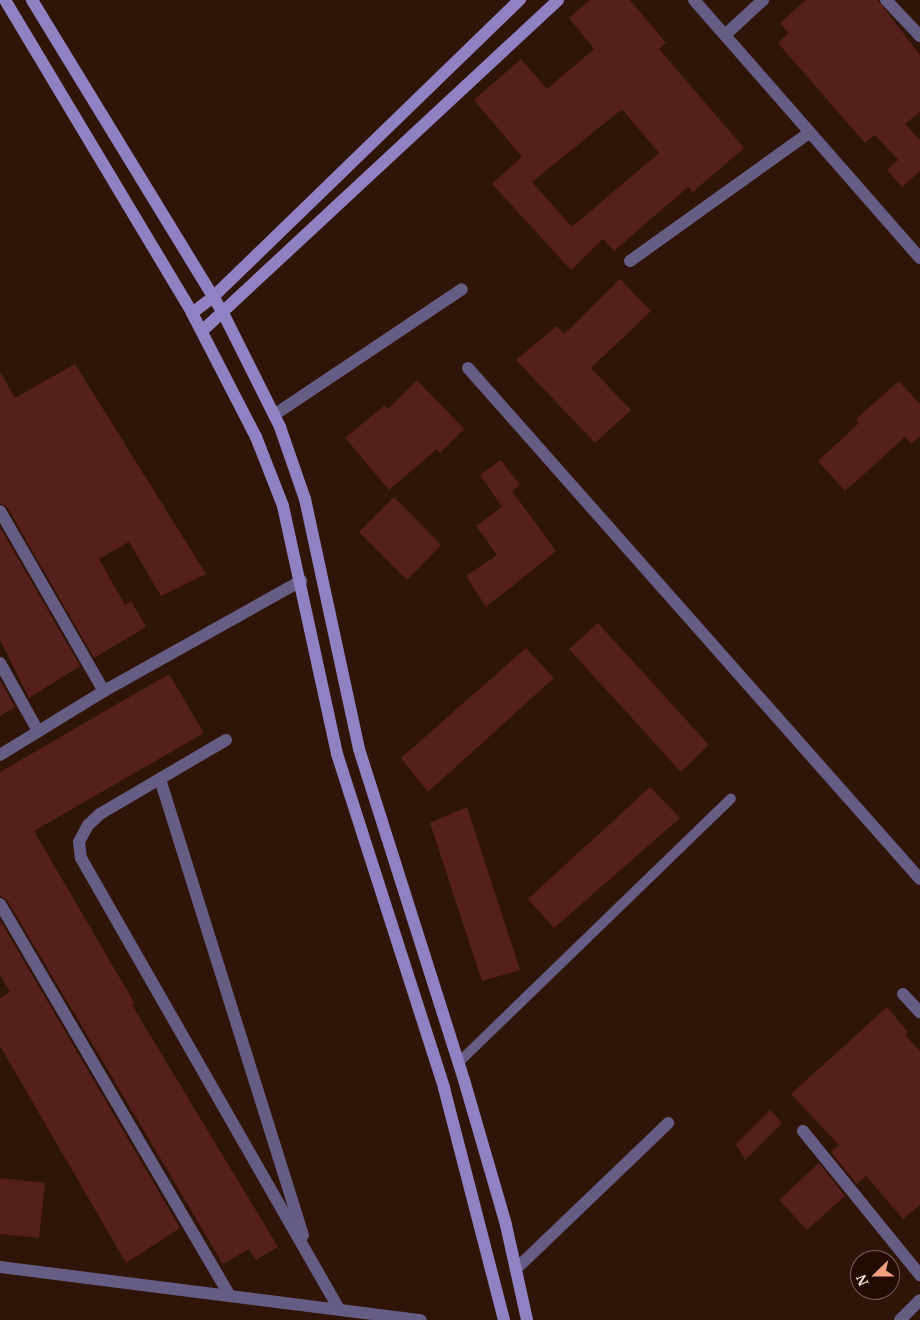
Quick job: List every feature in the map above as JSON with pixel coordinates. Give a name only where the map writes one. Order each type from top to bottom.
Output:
[{"type":"main road","points":[[5,0],[202,331],[256,438],[283,506],[301,581],[316,671],[337,754],[444,1088],[504,1320]]},
{"type":"main road","points":[[32,0],[212,298],[222,311],[274,415],[305,498],[359,750],[458,1064],[516,1269],[527,1320]]},
{"type":"main road","points":[[192,313],[212,298],[520,0]]},
{"type":"main road","points":[[202,331],[222,311],[265,276],[558,0]]},
{"type":"street","points":[[694,0],[920,258]]},
{"type":"street","points":[[725,35],[763,0]]},
{"type":"street","points":[[886,0],[920,36]]},
{"type":"street","points":[[630,261],[810,132]]},
{"type":"street","points":[[274,415],[462,289]]},
{"type":"street","points":[[468,368],[920,879]]},
{"type":"street","points":[[0,510],[104,691]]},
{"type":"street","points":[[2,749],[38,732],[104,691],[301,581]]},
{"type":"street","points":[[0,663],[38,732]]},
{"type":"street","points":[[226,740],[88,825],[79,842],[81,858],[339,1309]]},
{"type":"street","points":[[160,779],[310,1258]]},
{"type":"street","points":[[0,904],[229,1295]]},
{"type":"street","points":[[903,994],[920,1012]]},
{"type":"street","points":[[516,1269],[668,1123]]},
{"type":"street","points":[[803,1131],[920,1275]]},
{"type":"street","points":[[0,1267],[422,1320]]},
{"type":"street","points":[[900,1320],[920,1300]]},
{"type":"lane","points":[[458,1064],[730,798]]},
{"type":"building","points":[[590,0],[630,0],[666,43],[659,49],[744,148],[693,192],[688,187],[614,251],[603,239],[571,270],[492,184],[522,157],[474,100],[521,59],[547,89],[594,49],[569,18]],"holes":[[[622,109],[659,153],[572,227],[532,182]]]},
{"type":"building","points":[[806,0],[878,0],[920,55],[920,112],[905,124],[920,140],[920,171],[902,187],[887,170],[898,160],[875,135],[865,143],[778,43],[789,33],[780,23]]},
{"type":"building","points":[[620,279],[651,311],[591,368],[631,410],[595,443],[516,360],[557,326],[564,334]]},
{"type":"building","points":[[75,364],[206,574],[161,596],[129,542],[99,559],[125,605],[131,601],[146,627],[94,658],[7,507],[0,503],[0,372],[15,398]]},
{"type":"building","points":[[417,380],[464,429],[440,453],[437,449],[389,490],[345,438],[385,405],[388,409]]},
{"type":"building","points":[[899,381],[920,404],[920,436],[911,444],[905,437],[845,491],[818,461],[859,423],[856,419]]},
{"type":"building","points":[[501,460],[520,485],[512,491],[556,551],[486,607],[466,576],[497,555],[476,526],[502,507],[480,475]]},
{"type":"building","points":[[394,497],[441,545],[407,580],[359,532]]},
{"type":"building","points":[[0,527],[80,666],[29,698],[0,640]]},
{"type":"building","points":[[598,623],[709,745],[681,772],[569,649]]},
{"type":"building","points":[[526,648],[554,678],[428,792],[401,758]]},
{"type":"building","points":[[169,674],[204,733],[34,831],[135,1004],[132,1005],[278,1247],[256,1260],[249,1249],[223,1264],[7,900],[0,896],[0,772]]},
{"type":"building","points":[[0,680],[15,707],[0,716]]},
{"type":"building","points":[[650,787],[680,818],[554,928],[528,899]]},
{"type":"building","points":[[467,807],[520,970],[482,981],[430,823]]},
{"type":"building","points":[[0,920],[180,1228],[126,1263],[0,1046],[0,998],[10,992],[0,975]]},
{"type":"building","points":[[887,1007],[908,1032],[905,1035],[920,1050],[920,1205],[903,1219],[866,1176],[857,1184],[831,1152],[839,1145],[791,1094]]},
{"type":"building","points":[[770,1110],[782,1123],[745,1160],[736,1144]]},
{"type":"building","points":[[819,1163],[845,1196],[807,1230],[779,1200]]},
{"type":"building","points":[[0,1178],[45,1183],[39,1238],[0,1234]]}]
